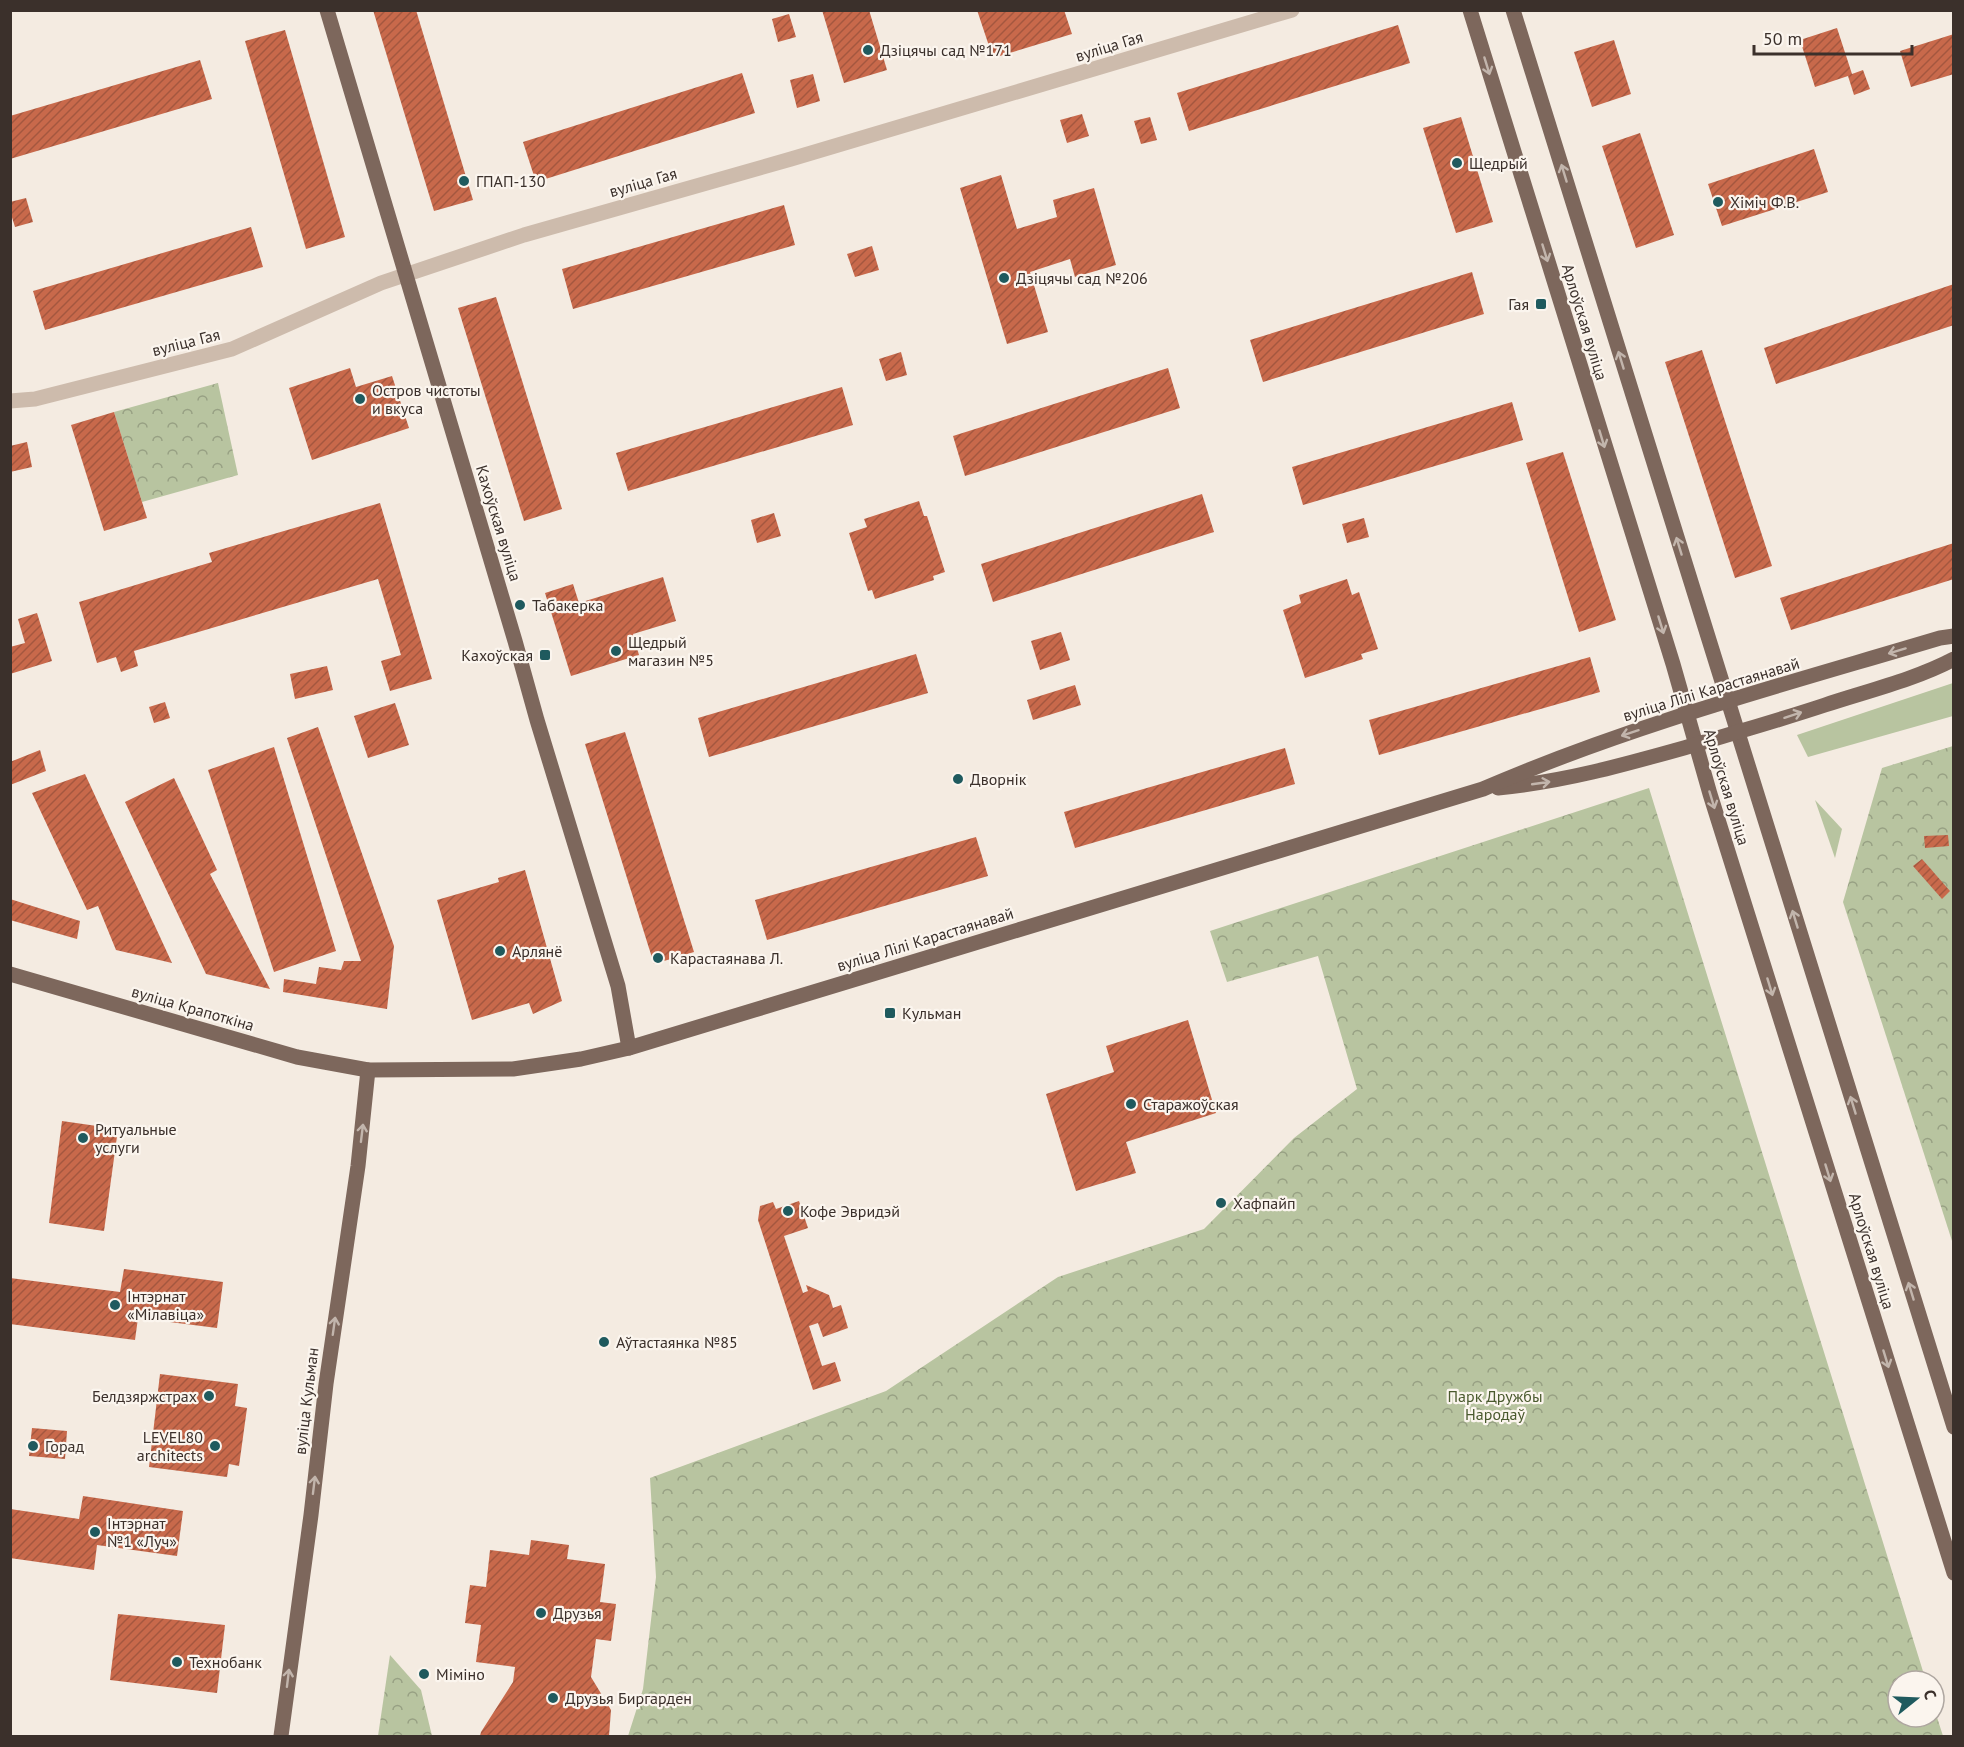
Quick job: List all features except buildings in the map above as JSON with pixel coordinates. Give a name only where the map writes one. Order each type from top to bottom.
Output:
[{"type":"main road","name":"Кахоўская вуліца","points":[[327,10],[618,986],[628,1048]]},
{"type":"main road","name":"Арлоўская вуліца","points":[[1470,10],[1673,664],[1713,805],[1953,1573]]},
{"type":"main road","name":"Арлоўская вуліца","points":[[1513,10],[1953,1427]]},
{"type":"main road","name":"вуліца Лілі Карастаянавай","points":[[368,1070],[513,1069],[581,1059],[628,1048],[1483,789],[1568,753],[1727,702],[1953,636]]},
{"type":"main road","name":"вуліца Лілі Карастаянавай","points":[[1483,789],[1540,784],[1572,778],[1696,744],[1903,679],[1953,659]]},
{"type":"main road","name":"вуліца Крапоткіна","points":[[10,974],[297,1057],[368,1070]]},
{"type":"main road","name":"вуліца Кульман","points":[[281,1737],[326,1384],[359,1156],[368,1070]]},
{"type":"street","name":"вуліца Гая","points":[[10,401],[35,399],[232,349],[381,283],[524,235],[791,159],[1292,10]]},
{"type":"green space","points":[[218,383],[238,475],[142,502],[114,412]]},
{"type":"green space","points":[[1953,683],[1953,716],[1808,757],[1797,735]]},
{"type":"green space","points":[[1953,746],[1953,1244],[1843,902],[1882,768]]},
{"type":"green space","name":"Парк Дружбы Народаў","points":[[1649,788],[1922,1669],[1886,1669],[1886,1729],[1941,1729],[1943,1736],[628,1736],[643,1689],[656,1577],[650,1478],[886,1391],[1058,1277],[1204,1229],[1294,1138],[1357,1089],[1318,956],[1227,982],[1210,931]]},
{"type":"green space","points":[[1815,800],[1842,829],[1835,858]]},
{"type":"green space","points":[[390,1655],[421,1690],[432,1736],[378,1736]]},
{"type":"place","name":"Дзіцячы сад №171","points":[[868,50]]},
{"type":"place","name":"Щедрый","points":[[1457,163]]},
{"type":"place","name":"ГПАП-130","points":[[464,181]]},
{"type":"place","name":"Хіміч Ф.В.","points":[[1718,202]]},
{"type":"place","name":"Дзіцячы сад №206","points":[[1004,278]]},
{"type":"place","name":"Гая","points":[[1541,304]]},
{"type":"place","name":"Остров чистоты и вкуса","points":[[360,399]]},
{"type":"place","name":"Табакерка","points":[[520,605]]},
{"type":"place","name":"Щедрый магазин №5","points":[[616,651]]},
{"type":"place","name":"Кахоўская","points":[[545,655]]},
{"type":"place","name":"Дворнік","points":[[958,779]]},
{"type":"place","name":"Арлянё","points":[[500,951]]},
{"type":"place","name":"Карастаянава Л.","points":[[658,958]]},
{"type":"place","name":"Кульман","points":[[890,1013]]},
{"type":"place","name":"Старажоўская","points":[[1131,1104]]},
{"type":"place","name":"Ритуальные услуги","points":[[83,1138]]},
{"type":"place","name":"Хафпайп","points":[[1221,1203]]},
{"type":"place","name":"Кофе Эвридэй","points":[[788,1211]]},
{"type":"place","name":"Інтэрнат «Мілавіца»","points":[[115,1305]]},
{"type":"place","name":"Аўтастаянка №85","points":[[604,1342]]},
{"type":"place","name":"Белдзяржстрах","points":[[209,1396]]},
{"type":"place","name":"Горад","points":[[33,1446]]},
{"type":"place","name":"LEVEL80 architects","points":[[215,1446]]},
{"type":"place","name":"Інтэрнат №1 «Луч»","points":[[95,1532]]},
{"type":"place","name":"Друзья","points":[[541,1613]]},
{"type":"place","name":"Технобанк","points":[[177,1662]]},
{"type":"place","name":"Міміно","points":[[424,1674]]},
{"type":"place","name":"Друзья Биргарден","points":[[553,1698]]}]
